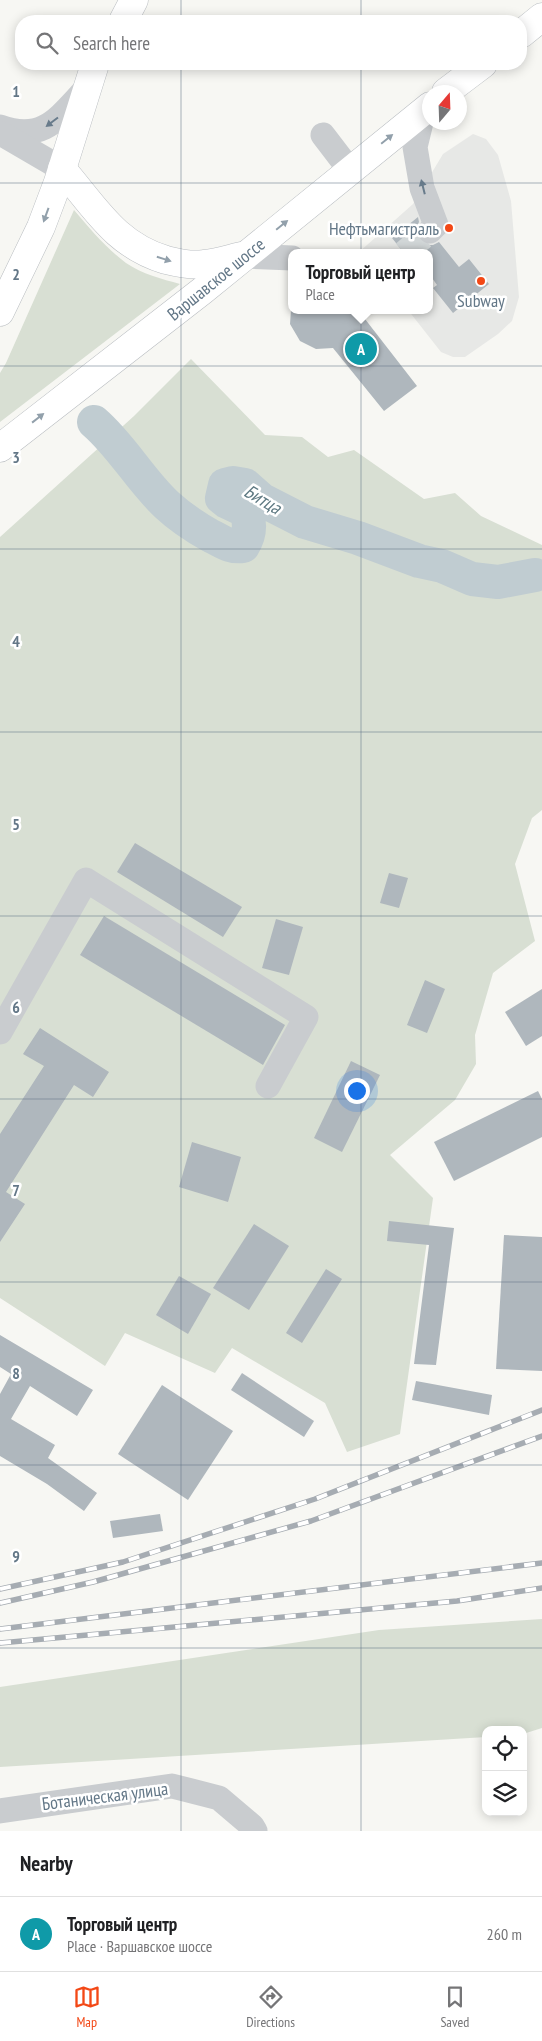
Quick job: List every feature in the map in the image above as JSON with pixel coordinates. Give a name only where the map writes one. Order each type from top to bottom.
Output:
[{"type":"main road","points":[[111,15],[115,0]]},
{"type":"main road","points":[[125,15],[134,0]]},
{"type":"main road","points":[[527,29],[542,17]]},
{"type":"main road","points":[[455,85],[474,70]]},
{"type":"main road","points":[[0,312],[33,245],[62,169],[91,76]]},
{"type":"main road","points":[[91,76],[81,123],[81,140],[84,168],[93,206]]},
{"type":"main road","name":"Варшавское шоссе","points":[[0,448],[202,292],[422,112]]},
{"type":"main road","points":[[62,169],[106,223],[121,238],[137,248],[158,257],[184,264],[203,264],[244,256]]},
{"type":"street","points":[[0,127],[18,133],[32,133],[45,127],[58,118],[91,76]]},
{"type":"street","points":[[422,124],[415,147],[422,188],[436,225],[430,230]]},
{"type":"street","points":[[0,132],[62,169]]},
{"type":"street","points":[[323,135],[349,170]]},
{"type":"street","points":[[244,256],[288,258]]},
{"type":"street","points":[[0,1032],[86,880],[306,1017],[268,1086]]},
{"type":"street","name":"Ботаническая улица","points":[[0,1810],[172,1786],[219,1798],[252,1826],[255,1831]]},
{"type":"shaded area","name":"Нефтьмагистраль","points":[[473,134],[486,139],[498,155],[511,201],[519,297],[512,321],[498,334],[465,357],[453,357],[441,352],[411,314],[433,314],[433,249],[362,249],[413,204],[443,154]]},
{"type":"shaded area","points":[[74,210],[105,245],[126,263],[145,273],[180,284],[0,422],[0,373]]},
{"type":"shaded area","points":[[191,359],[265,435],[302,437],[328,457],[354,450],[424,499],[455,493],[481,516],[542,545],[542,810],[532,818],[515,864],[535,941],[493,973],[475,1035],[476,1064],[455,1100],[390,1155],[433,1198],[400,1434],[347,1452],[325,1403],[232,1348],[215,1373],[125,1333],[105,1366],[0,1298],[0,537],[134,416]]},
{"type":"shaded area","points":[[542,1619],[542,1728],[527,1733],[527,1726],[482,1726],[482,1737],[0,1767],[0,1687],[379,1630]]},
{"type":"building","points":[[418,217],[419,222],[416,234],[420,241],[427,245],[439,242],[459,267],[469,259],[489,284],[453,313],[433,288],[437,285],[433,279],[433,249],[401,249],[392,238]]},
{"type":"building","points":[[291,314],[361,314],[417,386],[384,411],[333,348],[316,349],[300,341],[290,324]]},
{"type":"building","points":[[135,843],[242,907],[223,937],[117,872]]},
{"type":"building","points":[[389,873],[408,878],[399,908],[380,903]]},
{"type":"building","points":[[104,916],[285,1025],[263,1065],[80,955]]},
{"type":"building","points":[[276,919],[303,927],[289,975],[262,968]]},
{"type":"building","points":[[425,980],[445,989],[427,1033],[407,1025]]},
{"type":"building","points":[[542,989],[542,1036],[526,1046],[505,1012]]},
{"type":"building","points":[[40,1028],[109,1072],[93,1097],[74,1085],[6,1192],[25,1204],[0,1242],[0,1134],[44,1066],[23,1054]]},
{"type":"building","points":[[351,1061],[380,1075],[342,1152],[314,1138]]},
{"type":"building","points":[[538,1091],[542,1099],[542,1137],[454,1181],[434,1142]]},
{"type":"building","points":[[192,1142],[241,1157],[228,1202],[179,1187]]},
{"type":"building","points":[[389,1221],[454,1228],[436,1365],[414,1364],[429,1245],[387,1241]]},
{"type":"building","points":[[254,1224],[289,1246],[249,1310],[213,1288]]},
{"type":"building","points":[[504,1235],[542,1237],[542,1371],[496,1369]]},
{"type":"building","points":[[326,1269],[342,1279],[302,1343],[286,1333]]},
{"type":"building","points":[[179,1276],[211,1294],[188,1334],[156,1315]]},
{"type":"building","points":[[0,1335],[93,1390],[77,1416],[30,1386],[11,1419],[55,1445],[48,1458],[97,1493],[84,1511],[47,1484],[0,1456],[0,1394],[11,1374],[0,1367]]},
{"type":"building","points":[[242,1373],[314,1421],[304,1437],[231,1390]]},
{"type":"building","points":[[416,1381],[492,1395],[489,1415],[412,1400]]},
{"type":"building","points":[[162,1385],[233,1431],[188,1500],[118,1454]]},
{"type":"building","points":[[160,1514],[163,1531],[113,1538],[110,1521]]},
{"type":"waterway","name":"Битца","points":[[94,422],[104,431],[148,485],[167,505],[194,526],[230,545],[243,546],[249,529],[246,511],[222,498],[225,485],[233,483],[245,485],[262,500],[305,522],[358,538],[419,561],[442,566],[472,579],[498,582],[535,575]]},
{"type":"tunnel","points":[[409,249],[430,231]]},
{"type":"railway","points":[[0,1589],[123,1562],[315,1499],[542,1410]]},
{"type":"railway","points":[[0,1603],[93,1582],[311,1521],[542,1436]]},
{"type":"railway","points":[[0,1629],[542,1563]]},
{"type":"railway","points":[[0,1643],[457,1601],[542,1588]]},
{"type":"place","name":"Нефтьмагистраль","points":[[449,228]]},
{"type":"place","name":"Subway","points":[[481,281]]},
{"type":"place","name":"Торговый центр","points":[[361,349]]}]
